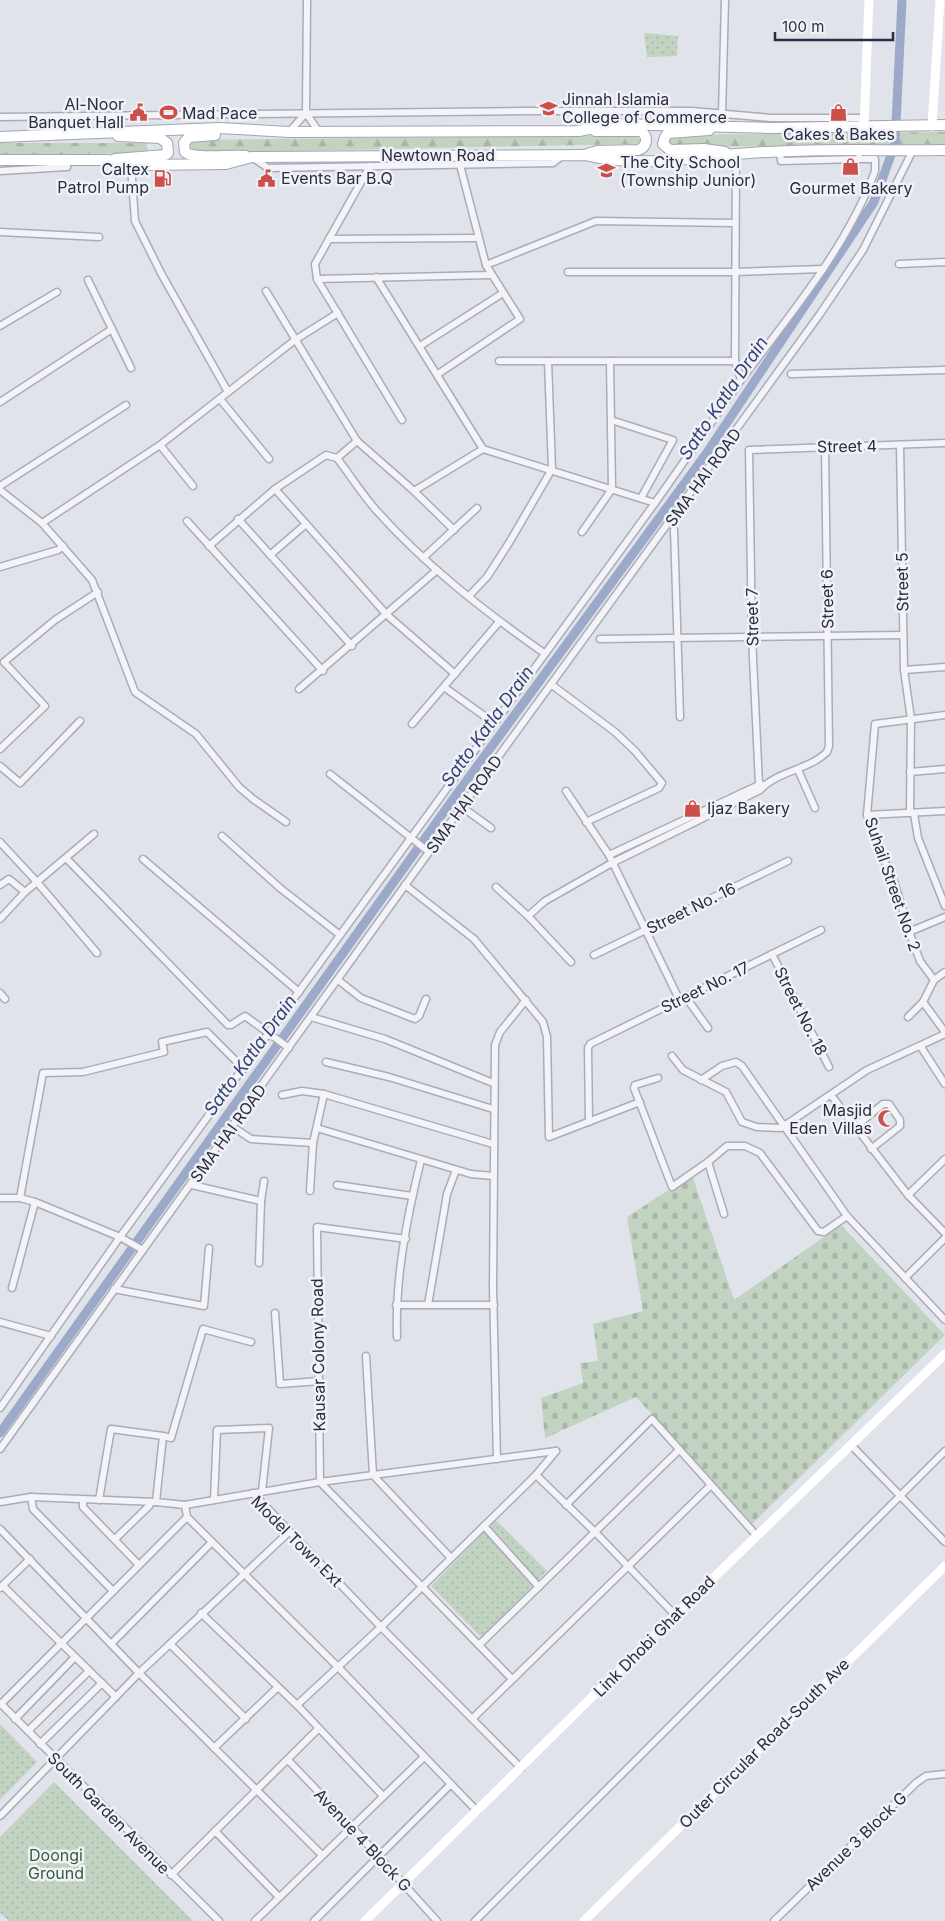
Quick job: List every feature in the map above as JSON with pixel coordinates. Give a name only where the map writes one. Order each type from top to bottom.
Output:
[{"type":"main road","name":"Newtown Road","points":[[0,137],[174,129],[290,132],[579,131],[613,124],[721,127],[770,123],[864,122],[876,127],[945,126]]},
{"type":"main road","points":[[721,127],[668,134],[665,136],[663,144],[670,150],[704,149],[736,154]]},
{"type":"main road","points":[[249,130],[226,135],[194,136],[186,140],[184,149],[191,156],[233,154],[252,157]]},
{"type":"main road","points":[[579,131],[640,131],[646,139],[644,147],[638,150],[597,151],[585,154]]},
{"type":"main road","points":[[105,133],[131,138],[160,138],[168,143],[169,148],[166,155],[107,160]]},
{"type":"main road","name":"Newtown Road","points":[[0,160],[107,160],[131,165],[226,164],[252,157],[564,154],[585,154],[606,160],[706,159],[736,154],[780,152],[859,155],[877,150],[945,150]]},
{"type":"street","points":[[307,0],[306,113],[319,132]]},
{"type":"street","points":[[722,114],[725,0]]},
{"type":"street","points":[[864,122],[869,0]]},
{"type":"street","points":[[932,126],[940,0]]},
{"type":"street","points":[[692,111],[692,125]]},
{"type":"street","points":[[0,117],[692,111],[722,114],[770,123]]},
{"type":"street","points":[[290,132],[306,113]]},
{"type":"street","name":"SMA HAI ROAD","points":[[0,1449],[142,1250],[192,1185],[287,1047],[311,1017],[406,885],[427,850],[462,808],[820,314],[864,250],[910,150]]},
{"type":"street","points":[[252,157],[268,168],[553,164],[564,154]]},
{"type":"street","points":[[736,154],[734,223],[735,361],[741,380]]},
{"type":"street","points":[[0,1408],[268,1033],[412,839],[544,653],[655,503],[741,380],[823,269],[863,200],[875,171],[875,159],[859,155]]},
{"type":"street","points":[[0,171],[66,167],[67,160]]},
{"type":"street","points":[[131,165],[135,222],[162,275],[228,392]]},
{"type":"street","points":[[438,374],[520,318],[486,265],[460,165]]},
{"type":"street","points":[[370,166],[315,264],[317,278],[402,420]]},
{"type":"street","points":[[486,265],[596,221],[734,223]]},
{"type":"street","points":[[0,232],[99,237]]},
{"type":"street","points":[[329,239],[478,238]]},
{"type":"street","points":[[899,264],[945,262]]},
{"type":"street","points":[[568,272],[734,272],[823,269]]},
{"type":"street","points":[[317,278],[491,275]]},
{"type":"street","points":[[376,277],[483,449],[552,469],[655,503]]},
{"type":"street","points":[[88,280],[131,368]]},
{"type":"street","points":[[266,291],[357,441],[414,491],[454,530]]},
{"type":"street","points":[[0,326],[57,292]]},
{"type":"street","points":[[420,346],[503,293]]},
{"type":"street","points":[[42,522],[160,445],[295,340],[338,313]]},
{"type":"street","points":[[0,402],[112,328]]},
{"type":"street","points":[[498,361],[735,361]]},
{"type":"street","points":[[469,596],[487,577],[552,469],[548,361]]},
{"type":"street","points":[[582,532],[612,489],[610,361]]},
{"type":"street","points":[[791,374],[945,370]]},
{"type":"street","points":[[220,399],[269,459]]},
{"type":"street","points":[[126,405],[0,488],[42,522],[92,580],[135,692],[196,734],[240,787],[253,799],[286,822]]},
{"type":"street","points":[[611,420],[673,440],[641,498]]},
{"type":"street","points":[[337,458],[357,441]]},
{"type":"street","name":"Street 4","points":[[749,450],[824,446],[945,444]]},
{"type":"street","points":[[160,445],[193,486]]},
{"type":"street","name":"Street 5","points":[[900,445],[902,635],[910,719],[912,813],[918,838],[945,906]]},
{"type":"street","name":"Street 6","points":[[798,770],[827,752],[829,746],[824,446]]},
{"type":"street","points":[[414,491],[483,449]]},
{"type":"street","name":"Street 7","points":[[749,450],[752,637],[761,785]]},
{"type":"street","points":[[209,546],[275,488],[326,455],[337,458],[375,510],[423,558],[499,622],[544,653]]},
{"type":"street","points":[[275,488],[387,615],[456,674]]},
{"type":"street","points":[[423,558],[478,508]]},
{"type":"street","points":[[238,519],[352,646]]},
{"type":"street","points":[[187,521],[323,671]]},
{"type":"street","points":[[270,555],[306,524]]},
{"type":"street","points":[[674,530],[679,638],[680,717]]},
{"type":"street","points":[[0,567],[58,550],[63,546]]},
{"type":"street","points":[[299,689],[352,646],[437,570]]},
{"type":"street","points":[[0,749],[45,706],[4,662],[55,620],[98,592]]},
{"type":"street","points":[[412,724],[499,622]]},
{"type":"street","points":[[600,639],[902,635]]},
{"type":"street","points":[[904,670],[945,667]]},
{"type":"street","points":[[552,685],[622,738],[635,750],[662,783],[659,788],[586,822]]},
{"type":"street","points":[[444,688],[494,723]]},
{"type":"street","points":[[910,719],[945,716]]},
{"type":"street","name":"Suhail Street No. 2","points":[[910,719],[875,724],[866,815],[880,852],[893,878],[920,961],[934,980]]},
{"type":"street","points":[[0,766],[20,783],[80,722]]},
{"type":"street","points":[[910,772],[945,769]]},
{"type":"street","points":[[609,855],[798,770],[815,808]]},
{"type":"street","points":[[330,774],[427,850]]},
{"type":"street","points":[[528,916],[545,901],[612,863],[760,790],[761,785]]},
{"type":"street","points":[[566,791],[609,855],[645,930],[682,997],[708,1028]]},
{"type":"street","points":[[462,808],[491,828]]},
{"type":"street","points":[[866,815],[945,811]]},
{"type":"street","points":[[0,919],[24,892],[94,834]]},
{"type":"street","points":[[222,836],[280,888],[340,935]]},
{"type":"street","points":[[0,842],[37,882],[96,953]]},
{"type":"street","points":[[66,858],[223,1021],[231,1025],[245,1016],[287,1047]]},
{"type":"street","points":[[143,858],[299,992]]},
{"type":"street","name":"Street No. 16","points":[[594,955],[788,861]]},
{"type":"street","points":[[0,885],[8,879],[24,892]]},
{"type":"street","points":[[406,885],[474,939],[526,1000],[546,1030],[549,1138],[640,1102]]},
{"type":"street","points":[[496,887],[528,916],[571,962]]},
{"type":"street","points":[[909,932],[945,917]]},
{"type":"street","name":"Street No. 17","points":[[589,1122],[588,1048],[590,1044],[821,930]]},
{"type":"street","name":"Street No. 18","points":[[772,954],[829,1067]]},
{"type":"street","points":[[908,1017],[923,1002],[934,980],[945,972]]},
{"type":"street","points":[[338,980],[361,998],[415,1019],[420,1016],[426,999]]},
{"type":"street","points":[[0,993],[5,999]]},
{"type":"street","points":[[497,1459],[493,1176],[495,1045],[500,1032],[526,1000]]},
{"type":"street","points":[[672,1056],[683,1070],[726,1092],[742,1122],[757,1127],[781,1128],[867,1070],[921,1047],[945,1033],[923,1002]]},
{"type":"street","points":[[311,1017],[386,1039],[493,1083]]},
{"type":"street","points":[[20,1198],[43,1073],[83,1072],[149,1057],[164,1052],[162,1042],[207,1032],[244,1069]]},
{"type":"street","points":[[921,1047],[945,1084]]},
{"type":"street","points":[[326,1062],[389,1077],[493,1109]]},
{"type":"street","points":[[701,1080],[722,1066],[736,1062],[742,1066],[847,1216],[945,1320]]},
{"type":"street","points":[[658,1078],[634,1086],[672,1187],[730,1145],[745,1146],[763,1156],[818,1231],[824,1232],[847,1216]]},
{"type":"street","points":[[282,1095],[302,1091],[324,1094],[493,1144]]},
{"type":"street","points":[[310,1191],[313,1143],[324,1094]]},
{"type":"street","points":[[831,1095],[908,1195],[945,1233]]},
{"type":"street","points":[[854,1127],[883,1104],[890,1104],[900,1120],[900,1126],[871,1149]]},
{"type":"street","points":[[233,1127],[251,1139],[313,1143]]},
{"type":"street","points":[[317,1128],[470,1174],[493,1176]]},
{"type":"street","points":[[908,1195],[945,1159]]},
{"type":"street","points":[[397,1337],[396,1304],[412,1196],[421,1160]]},
{"type":"street","points":[[708,1162],[724,1214]]},
{"type":"street","points":[[428,1305],[447,1194],[456,1170]]},
{"type":"street","points":[[259,1263],[261,1201],[264,1181]]},
{"type":"street","points":[[192,1185],[211,1191],[261,1201]]},
{"type":"street","points":[[337,1185],[412,1196]]},
{"type":"street","points":[[0,1198],[20,1198],[35,1202],[123,1238],[142,1250]]},
{"type":"street","points":[[12,1288],[35,1202]]},
{"type":"street","name":"Kausar Colony Road","points":[[320,1482],[317,1227],[406,1239]]},
{"type":"street","points":[[905,1278],[945,1238]]},
{"type":"street","points":[[114,1289],[204,1306],[209,1248]]},
{"type":"street","points":[[396,1304],[494,1305]]},
{"type":"street","points":[[275,1312],[280,1384],[320,1381]]},
{"type":"street","points":[[0,1322],[51,1336]]},
{"type":"street","points":[[99,1500],[111,1429],[171,1438],[203,1329],[251,1342]]},
{"type":"street","name":"Link Dhobi Ghat Road","points":[[365,1921],[945,1354]]},
{"type":"street","points":[[366,1356],[373,1475],[450,1557]]},
{"type":"street","points":[[566,1505],[652,1419],[757,1536]]},
{"type":"street","points":[[214,1500],[217,1430],[269,1428],[262,1491]]},
{"type":"street","points":[[115,1539],[154,1502],[163,1436]]},
{"type":"street","points":[[852,1446],[945,1542]]},
{"type":"street","points":[[479,1645],[679,1450]]},
{"type":"street","points":[[253,1493],[320,1482],[556,1451],[536,1475],[484,1526],[450,1557],[381,1627],[297,1705]]},
{"type":"street","points":[[475,1921],[945,1451]]},
{"type":"street","points":[[536,1475],[596,1533],[675,1616]]},
{"type":"street","points":[[320,1482],[511,1678]]},
{"type":"street","points":[[473,1718],[511,1678],[712,1485]]},
{"type":"street","name":"Model Town Ext","points":[[0,1502],[31,1497],[154,1502],[185,1506],[253,1493],[381,1627],[521,1768]]},
{"type":"street","points":[[31,1497],[33,1509],[112,1590]]},
{"type":"street","points":[[83,1500],[83,1508],[138,1564]]},
{"type":"street","points":[[185,1506],[187,1517],[245,1572],[477,1811]]},
{"type":"street","points":[[0,1703],[187,1517]]},
{"type":"street","points":[[484,1526],[539,1587]]},
{"type":"street","points":[[1,1532],[30,1559],[139,1673],[322,1855]]},
{"type":"street","points":[[0,1816],[139,1673],[289,1532]]},
{"type":"street","points":[[111,1644],[212,1542]]},
{"type":"street","points":[[30,1559],[1,1587],[116,1697]]},
{"type":"street","name":"Outer Circular Road-South Ave","points":[[584,1921],[945,1566]]},
{"type":"street","points":[[201,1613],[297,1705],[318,1730],[383,1796]]},
{"type":"street","points":[[170,1644],[246,1719]]},
{"type":"street","points":[[15,1719],[75,1657]]},
{"type":"street","points":[[28,1731],[89,1671]]},
{"type":"street","points":[[40,1744],[102,1683]]},
{"type":"street","points":[[214,1748],[278,1688]]},
{"type":"street","name":"South Garden Avenue","points":[[0,1703],[55,1760],[219,1921]]},
{"type":"street","points":[[172,1874],[318,1730]]},
{"type":"street","points":[[255,1921],[424,1757]]},
{"type":"street","name":"Avenue 4 Block G","points":[[288,1760],[352,1826],[437,1921]]},
{"type":"street","name":"Avenue 3 Block G","points":[[774,1921],[916,1783],[926,1776],[945,1774]]},
{"type":"street","points":[[314,1921],[451,1784]]},
{"type":"street","points":[[215,1831],[279,1898]]},
{"type":"green space","points":[[644,33],[678,36],[677,56],[647,57]]},
{"type":"green space","points":[[945,132],[945,144],[673,147],[669,145],[668,139],[673,135]]},
{"type":"green space","points":[[635,135],[640,140],[638,143],[633,144],[197,153],[189,151],[188,145],[194,140]]},
{"type":"green space","points":[[0,143],[146,143],[149,153],[0,155]]},
{"type":"green space","points":[[692,1175],[734,1300],[841,1225],[945,1335],[752,1524],[636,1397],[545,1438],[541,1398],[583,1383],[580,1363],[598,1361],[593,1324],[643,1311],[627,1217]]},
{"type":"green space","points":[[496,1520],[547,1571],[482,1638],[431,1586]]},
{"type":"green space","points":[[0,1724],[37,1762],[0,1800]]},
{"type":"green space","name":"Doongi Ground","points":[[54,1782],[193,1921],[9,1921],[0,1913],[0,1837]]},
{"type":"waterway","name":"Satto Katla Drain","points":[[0,1433],[456,795],[706,454],[874,202],[895,144],[902,0]]},
{"type":"place","name":"Jinnah Islamia College of Commerce","points":[[548,108]]},
{"type":"place","name":"Cakes & Bakes","points":[[839,112]]},
{"type":"place","name":"Al-Noor Banquet Hall","points":[[138,113]]},
{"type":"place","name":"Mad Pace","points":[[168,113]]},
{"type":"place","name":"Gourmet Bakery","points":[[851,166]]},
{"type":"place","name":"The City School (Township Junior)","points":[[606,171]]},
{"type":"place","name":"Caltex Patrol Pump","points":[[163,178]]},
{"type":"place","name":"Events Bar B.Q","points":[[267,178]]},
{"type":"place","name":"Ijaz Bakery","points":[[693,808]]},
{"type":"place","name":"Masjid Eden Villas","points":[[886,1119]]}]
